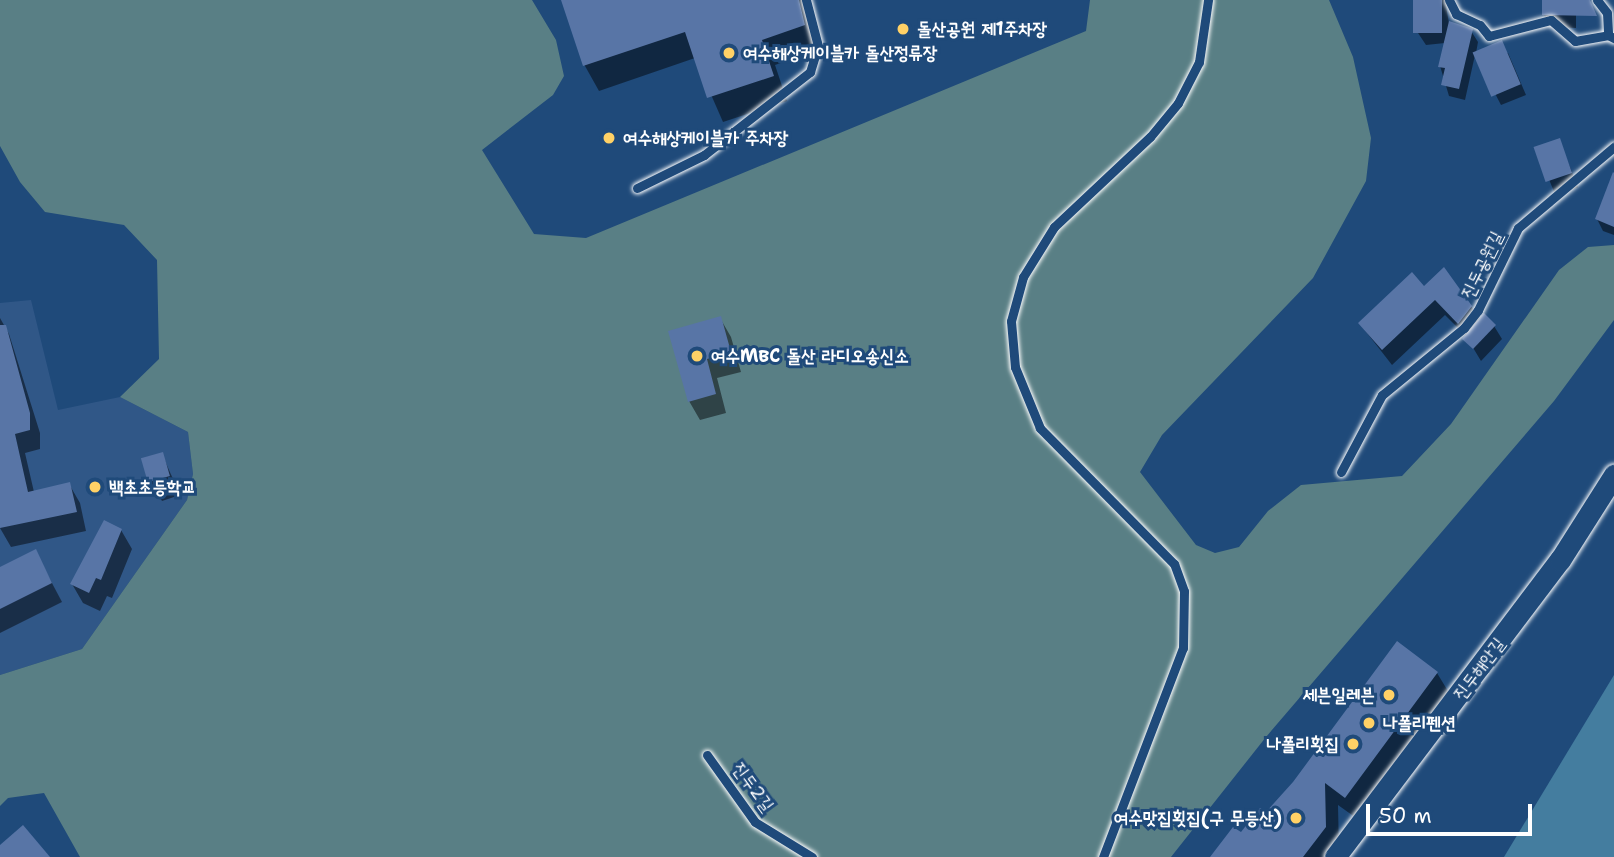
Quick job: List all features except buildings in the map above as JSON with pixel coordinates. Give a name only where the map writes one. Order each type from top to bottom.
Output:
[{"type":"street","name":"진두해안길","points":[[1335,857],[1560,560],[1614,475]]},
{"type":"lane","points":[[637,188],[704,155],[810,72],[818,46],[806,0]]},
{"type":"lane","points":[[1103,857],[1183,648],[1184,591],[1174,564],[1040,428],[1018,378],[1010,321],[1023,277],[1054,227],[1161,125],[1190,83],[1199,62],[1208,0]]},
{"type":"lane","points":[[1450,0],[1455,13],[1480,25],[1489,36],[1551,20],[1575,41],[1611,36],[1607,13],[1597,0]]},
{"type":"lane","name":"진두공원길","points":[[1341,472],[1381,395],[1464,328],[1478,310],[1518,228],[1614,147]]},
{"type":"lane","name":"진두2길","points":[[707,755],[755,822],[812,857]]},
{"type":"shaded area","name":"백초초등학교","points":[[31,300],[58,410],[120,397],[188,432],[193,474],[187,500],[82,649],[0,675],[0,303]]},
{"type":"shaded area","points":[[1614,675],[1614,857],[1504,857]]},
{"type":"green space","points":[[0,0],[532,0],[556,40],[564,76],[553,95],[482,150],[534,234],[586,238],[1086,31],[1090,0],[1329,0],[1353,57],[1371,138],[1366,181],[1313,278],[1162,435],[1140,472],[1196,545],[1215,553],[1239,547],[1268,511],[1301,485],[1402,476],[1451,424],[1559,270],[1588,247],[1614,245],[1614,320],[1554,401],[1266,737],[1171,857],[80,857],[44,793],[8,798],[0,806],[0,675],[82,649],[187,500],[193,474],[188,432],[120,397],[159,359],[157,260],[124,225],[45,212],[20,182],[0,146]]},
{"type":"place","name":"돌산공원 제1주차장","points":[[903,29]]},
{"type":"place","name":"여수해상케이블카 돌산정류장","points":[[729,53]]},
{"type":"place","name":"여수해상케이블카 주차장","points":[[609,138]]},
{"type":"place","name":"여수MBC 돌산 라디오송신소","points":[[697,356]]},
{"type":"place","name":"백초초등학교","points":[[95,487]]},
{"type":"place","name":"세븐일레븐","points":[[1389,695]]},
{"type":"place","name":"나폴리펜션","points":[[1369,723]]},
{"type":"place","name":"나폴리횟집","points":[[1353,744]]},
{"type":"place","name":"여수맛집횟집(구 무등산)","points":[[1296,818]]}]
